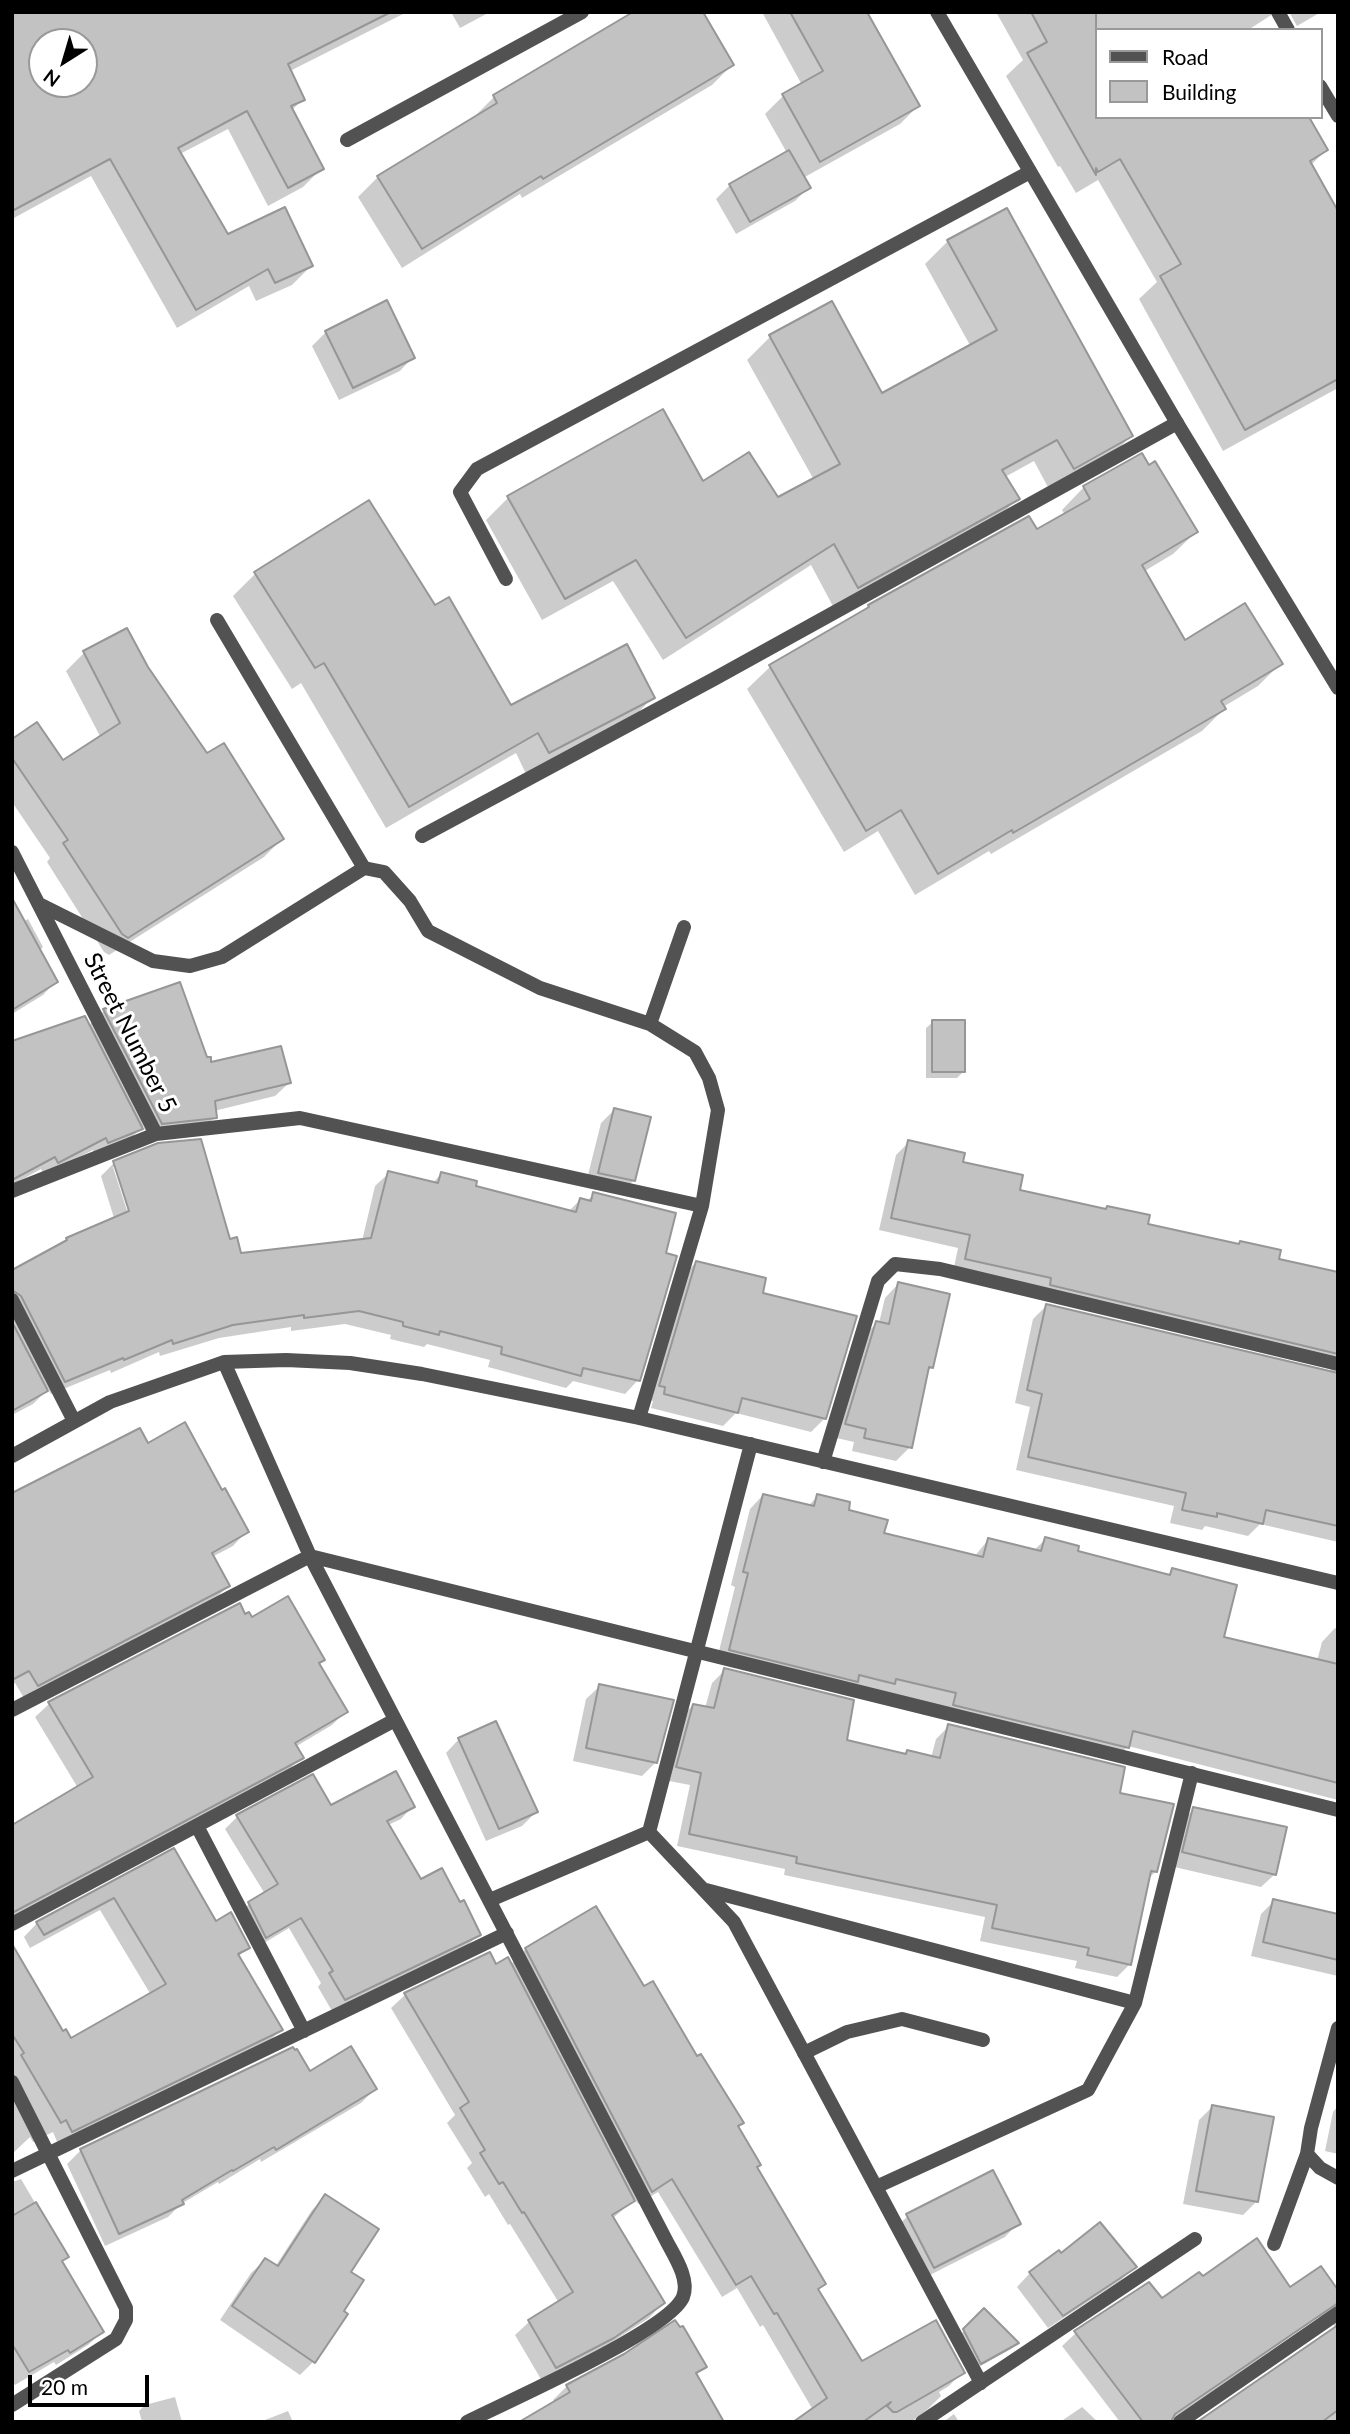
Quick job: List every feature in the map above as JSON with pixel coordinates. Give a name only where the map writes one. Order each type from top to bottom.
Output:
[{"type":"street","points":[[347,141],[582,12]]},
{"type":"street","points":[[937,12],[1177,423],[1338,688]]},
{"type":"street","points":[[1278,12],[1287,28]]},
{"type":"street","points":[[1322,89],[1338,116]]},
{"type":"street","points":[[506,579],[460,492],[477,469],[1030,172]]},
{"type":"street","points":[[422,836],[714,679],[1177,423]]},
{"type":"street","points":[[217,620],[364,868]]},
{"type":"street","name":"Street Number 5","points":[[12,852],[156,1135],[12,1191]]},
{"type":"street","points":[[39,904],[153,961],[190,966],[222,957],[364,868],[384,872],[410,901],[428,931],[540,988],[650,1024],[695,1052],[709,1078],[718,1110],[702,1206],[639,1418]]},
{"type":"street","points":[[650,1024],[684,928]]},
{"type":"street","points":[[156,1135],[300,1118],[702,1206]]},
{"type":"street","points":[[823,1462],[878,1281],[895,1264],[940,1269],[1338,1364]]},
{"type":"street","points":[[12,1300],[74,1422]]},
{"type":"street","points":[[12,1456],[110,1402],[223,1362],[286,1360],[350,1363],[422,1374],[639,1418],[1338,1583]]},
{"type":"street","points":[[223,1362],[310,1556],[681,2270],[684,2295],[677,2306],[638,2336],[467,2422]]},
{"type":"street","points":[[649,1832],[751,1444]]},
{"type":"street","points":[[12,1710],[310,1556],[1338,1810]]},
{"type":"street","points":[[12,1924],[395,1720]]},
{"type":"street","points":[[876,2187],[1088,2090],[1135,2003],[1192,1773]]},
{"type":"street","points":[[197,1826],[304,2031]]},
{"type":"street","points":[[649,1832],[734,1922],[981,2383]]},
{"type":"street","points":[[490,1900],[649,1832]]},
{"type":"street","points":[[705,1890],[1135,2003]]},
{"type":"street","points":[[12,2171],[507,1933]]},
{"type":"street","points":[[804,2053],[847,2032],[902,2019],[983,2040]]},
{"type":"street","points":[[1273,2244],[1307,2154],[1311,2128],[1338,2028]]},
{"type":"street","points":[[12,2082],[126,2308],[126,2320],[116,2339],[12,2405]]},
{"type":"street","points":[[1307,2154],[1320,2168],[1338,2178]]},
{"type":"street","points":[[922,2422],[1195,2239]]},
{"type":"street","points":[[1180,2422],[1338,2313]]},
{"type":"building","points":[[12,12],[391,12],[288,64],[305,100],[291,106],[324,169],[288,188],[247,111],[178,148],[228,234],[285,207],[313,266],[275,283],[268,269],[196,310],[110,159],[12,211]]},
{"type":"building","points":[[633,12],[703,12],[734,65],[543,179],[541,176],[422,249],[377,176],[497,103],[493,95]]},
{"type":"building","points":[[790,12],[867,12],[920,106],[820,162],[782,94],[823,71]]},
{"type":"building","points":[[1031,12],[1096,12],[1094,119],[1310,119],[1328,150],[1310,161],[1338,211],[1338,379],[1245,430],[1160,276],[1181,264],[1120,159],[1098,172],[1096,168],[1096,175],[1027,53],[1047,42]]},
{"type":"building","points":[[789,150],[811,188],[750,222],[729,184]]},
{"type":"building","points":[[1007,208],[1133,436],[1074,469],[1057,440],[1002,470],[1020,499],[858,588],[834,544],[686,638],[636,560],[565,599],[507,496],[663,409],[703,481],[749,452],[778,497],[840,464],[769,335],[832,301],[882,393],[997,330],[947,240]]},
{"type":"building","points":[[387,300],[415,358],[353,388],[325,331]]},
{"type":"building","points":[[1142,453],[1149,465],[1155,461],[1198,532],[1142,565],[1185,640],[1245,603],[1283,664],[1221,701],[1226,709],[938,874],[901,810],[866,831],[769,665],[869,607],[868,605],[1029,516],[1037,529],[1090,499],[1083,486]]},
{"type":"building","points":[[369,500],[435,605],[449,597],[511,705],[627,644],[655,698],[549,753],[538,733],[409,807],[324,663],[315,668],[254,572]]},
{"type":"building","points":[[127,628],[148,667],[207,753],[224,743],[284,839],[128,938],[122,934],[63,843],[68,840],[12,758],[12,739],[37,722],[63,760],[120,723],[83,651]]},
{"type":"building","points":[[12,898],[58,982],[12,1010]]},
{"type":"building","points":[[180,982],[211,1062],[281,1046],[291,1083],[215,1101],[217,1118],[162,1124],[103,1009]]},
{"type":"building","points":[[85,1016],[143,1129],[108,1143],[106,1138],[58,1163],[55,1157],[12,1180],[12,1041]]},
{"type":"building","points":[[932,1020],[965,1020],[965,1072],[932,1072]]},
{"type":"building","points":[[614,1108],[651,1117],[635,1181],[598,1173]]},
{"type":"building","points":[[201,1139],[230,1239],[237,1237],[241,1253],[371,1238],[388,1171],[438,1183],[441,1172],[477,1181],[476,1186],[576,1212],[580,1198],[591,1201],[593,1192],[676,1213],[666,1253],[677,1256],[640,1381],[583,1368],[581,1376],[501,1354],[502,1347],[440,1331],[439,1335],[403,1326],[403,1322],[359,1311],[233,1325],[173,1344],[172,1340],[65,1382],[21,1296],[12,1290],[12,1270],[67,1240],[66,1238],[129,1211],[113,1161],[158,1143]]},
{"type":"building","points":[[908,1140],[965,1153],[963,1162],[1023,1175],[1020,1190],[1106,1209],[1107,1206],[1150,1215],[1148,1224],[1239,1244],[1240,1241],[1281,1250],[1279,1259],[1338,1272],[1338,1354],[1050,1285],[1051,1278],[965,1259],[970,1235],[891,1218]]},
{"type":"building","points":[[696,1261],[766,1278],[763,1293],[857,1316],[826,1419],[742,1398],[738,1413],[664,1394],[665,1387],[659,1386]]},
{"type":"building","points":[[898,1282],[950,1294],[933,1368],[929,1367],[912,1448],[864,1438],[866,1429],[845,1424],[876,1321],[889,1324]]},
{"type":"building","points":[[1046,1304],[1338,1373],[1338,1526],[1266,1510],[1263,1524],[1217,1513],[1217,1517],[1182,1510],[1186,1493],[1028,1457],[1042,1394],[1027,1390]]},
{"type":"building","points":[[12,1322],[48,1391],[12,1411]]},
{"type":"building","points":[[185,1422],[222,1490],[225,1488],[249,1532],[212,1553],[230,1586],[38,1686],[29,1671],[12,1680],[12,1493],[140,1428],[148,1443]]},
{"type":"building","points":[[763,1494],[814,1506],[817,1494],[850,1502],[849,1510],[888,1520],[884,1533],[983,1557],[988,1538],[1041,1551],[1045,1537],[1079,1546],[1078,1551],[1170,1575],[1172,1568],[1237,1585],[1224,1637],[1338,1664],[1338,1783],[1133,1731],[1129,1748],[953,1705],[956,1693],[896,1679],[895,1684],[859,1675],[858,1682],[729,1650],[748,1573],[743,1572]]},
{"type":"building","points":[[288,1596],[325,1660],[319,1663],[348,1712],[295,1743],[304,1758],[12,1913],[12,1825],[93,1777],[48,1702],[240,1603],[245,1614],[249,1612],[252,1617]]},
{"type":"building","points":[[724,1668],[854,1700],[847,1740],[906,1754],[907,1750],[940,1758],[948,1724],[1125,1767],[1120,1793],[1174,1804],[1157,1872],[1151,1871],[1131,1965],[1087,1955],[1089,1948],[992,1928],[997,1905],[796,1863],[797,1857],[689,1834],[701,1773],[676,1767],[693,1704],[714,1708]]},
{"type":"building","points":[[599,1684],[674,1700],[657,1763],[586,1748]]},
{"type":"building","points":[[496,1721],[538,1812],[499,1829],[458,1738]]},
{"type":"building","points":[[396,1771],[415,1807],[387,1821],[421,1879],[442,1868],[460,1902],[464,1900],[481,1935],[345,2000],[329,1973],[333,1971],[301,1918],[266,1938],[248,1902],[278,1884],[236,1815],[313,1774],[331,1805]]},
{"type":"building","points":[[1193,1807],[1287,1827],[1276,1875],[1182,1852]]},
{"type":"building","points":[[174,1848],[216,1921],[231,1912],[250,1948],[238,1954],[283,2030],[72,2132],[66,2120],[61,2123],[21,2055],[24,2053],[12,2034],[12,1944],[63,2031],[66,2029],[71,2038],[166,1984],[114,1898],[44,1935],[36,1922]]},
{"type":"building","points":[[1273,1899],[1338,1914],[1338,1960],[1263,1942]]},
{"type":"building","points":[[596,1906],[644,1986],[653,1981],[697,2056],[701,2054],[744,2123],[738,2126],[761,2165],[757,2167],[826,2284],[818,2289],[862,2361],[936,2320],[965,2373],[897,2412],[887,2406],[891,2402],[863,2422],[793,2422],[827,2398],[777,2313],[774,2314],[751,2276],[736,2285],[672,2179],[652,2192],[525,1948]]},
{"type":"building","points":[[490,1952],[496,1964],[508,1957],[635,2201],[612,2215],[665,2303],[614,2338],[556,2368],[528,2320],[573,2292],[524,2212],[522,2213],[503,2182],[499,2184],[480,2153],[485,2150],[460,2108],[469,2102],[404,1993]]},
{"type":"building","points":[[351,2046],[377,2089],[276,2150],[274,2147],[232,2170],[182,2200],[184,2204],[119,2234],[80,2149],[293,2047],[297,2049],[310,2071]]},
{"type":"building","points":[[1212,2105],[1274,2117],[1258,2202],[1196,2191]]},
{"type":"building","points":[[993,2170],[1021,2224],[934,2268],[906,2214]]},
{"type":"building","points":[[325,2194],[379,2229],[351,2272],[364,2280],[344,2311],[348,2314],[315,2363],[232,2306],[265,2258],[278,2266]]},
{"type":"building","points":[[36,2202],[69,2257],[62,2261],[104,2332],[70,2353],[68,2350],[29,2372],[12,2344],[12,2216]]},
{"type":"building","points":[[1100,2222],[1137,2267],[1063,2316],[1029,2272],[1059,2250],[1061,2253]]},
{"type":"building","points":[[1257,2238],[1290,2287],[1321,2266],[1338,2290],[1338,2303],[1175,2414],[1171,2422],[1143,2422],[1074,2331],[1149,2282],[1162,2298],[1199,2272],[1203,2276]]},
{"type":"building","points":[[984,2308],[1019,2343],[981,2364],[963,2329]]},
{"type":"building","points":[[675,2320],[680,2327],[683,2326],[707,2367],[696,2373],[724,2422],[519,2422],[570,2392],[566,2385],[624,2354]]},
{"type":"building","points":[[1338,2325],[1338,2410],[1322,2422],[1197,2422]]}]
